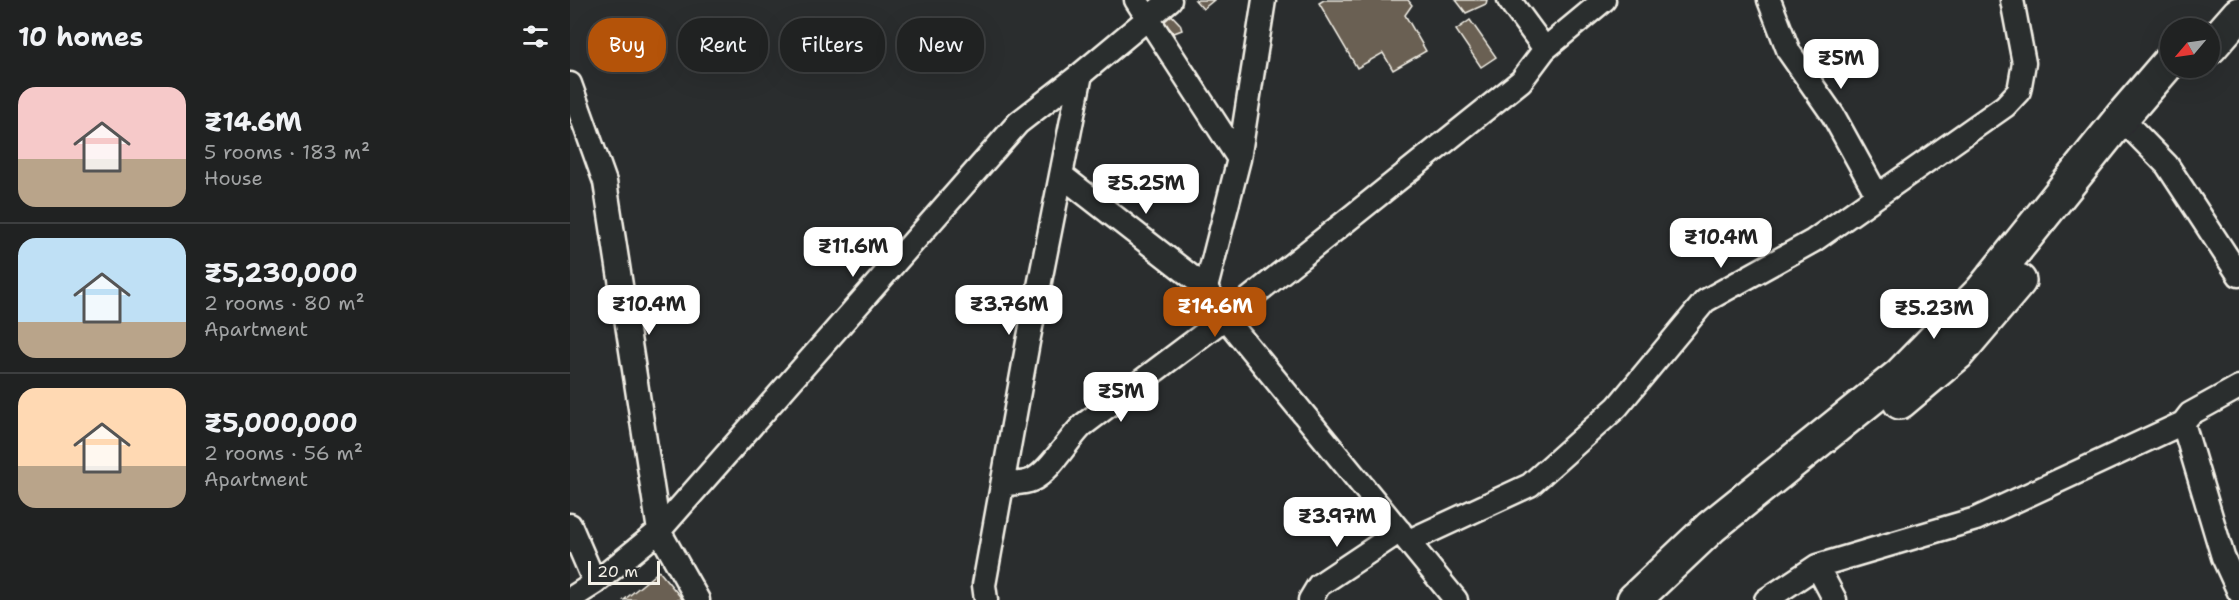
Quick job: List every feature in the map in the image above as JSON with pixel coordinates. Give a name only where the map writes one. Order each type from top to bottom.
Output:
[{"type":"street","points":[[570,599],[595,583],[659,531],[1017,123],[1081,75],[1142,9],[1170,0]]},
{"type":"street","points":[[1206,288],[1239,159],[1264,0]]},
{"type":"street","points":[[1509,0],[1545,49]]},
{"type":"street","points":[[1004,484],[1032,480],[1046,469],[1070,436],[1083,425],[1225,318],[1521,81],[1545,49],[1604,0]]},
{"type":"street","points":[[1769,0],[1776,24],[1789,52],[1833,115],[1877,195]]},
{"type":"street","points":[[1310,600],[1319,585],[1404,536],[1530,485],[1617,407],[1705,301],[1813,242],[2005,106],[2019,91],[2024,63],[2012,0]]},
{"type":"street","points":[[2209,18],[2226,0]]},
{"type":"street","points":[[1142,9],[1239,159]]},
{"type":"street","points":[[2220,36],[2239,14]]},
{"type":"street","points":[[986,600],[984,585],[1028,342],[1081,75]]},
{"type":"street","points":[[1664,600],[1778,496],[1853,441],[1958,354],[2003,302],[2160,76]]},
{"type":"street","points":[[1634,600],[1711,527],[1900,375],[1982,291],[2129,124],[2180,78]]},
{"type":"street","points":[[570,84],[604,182],[659,531],[698,600]]},
{"type":"street","points":[[2129,124],[2167,165],[2239,275]]},
{"type":"street","points":[[1061,175],[1206,288],[1225,318],[1456,600]]},
{"type":"street","points":[[1766,600],[1817,566],[1976,519],[2183,423],[2190,414],[2239,387]]},
{"type":"street","points":[[2183,423],[2223,557],[2239,592]]},
{"type":"street","points":[[570,525],[595,583]]},
{"type":"street","points":[[1817,566],[1835,600]]},
{"type":"building","points":[[1195,0],[1214,0],[1203,9]]},
{"type":"building","points":[[1324,0],[1408,0],[1412,5],[1405,15],[1426,51],[1393,70],[1383,53],[1357,68],[1319,3]]},
{"type":"building","points":[[1456,0],[1487,0],[1486,4],[1466,13]]},
{"type":"building","points":[[1164,7],[1180,24],[1182,30],[1174,33],[1157,15]]},
{"type":"building","points":[[1470,20],[1496,57],[1481,67],[1456,30]]},
{"type":"building","points":[[659,571],[683,600],[624,600]]}]
